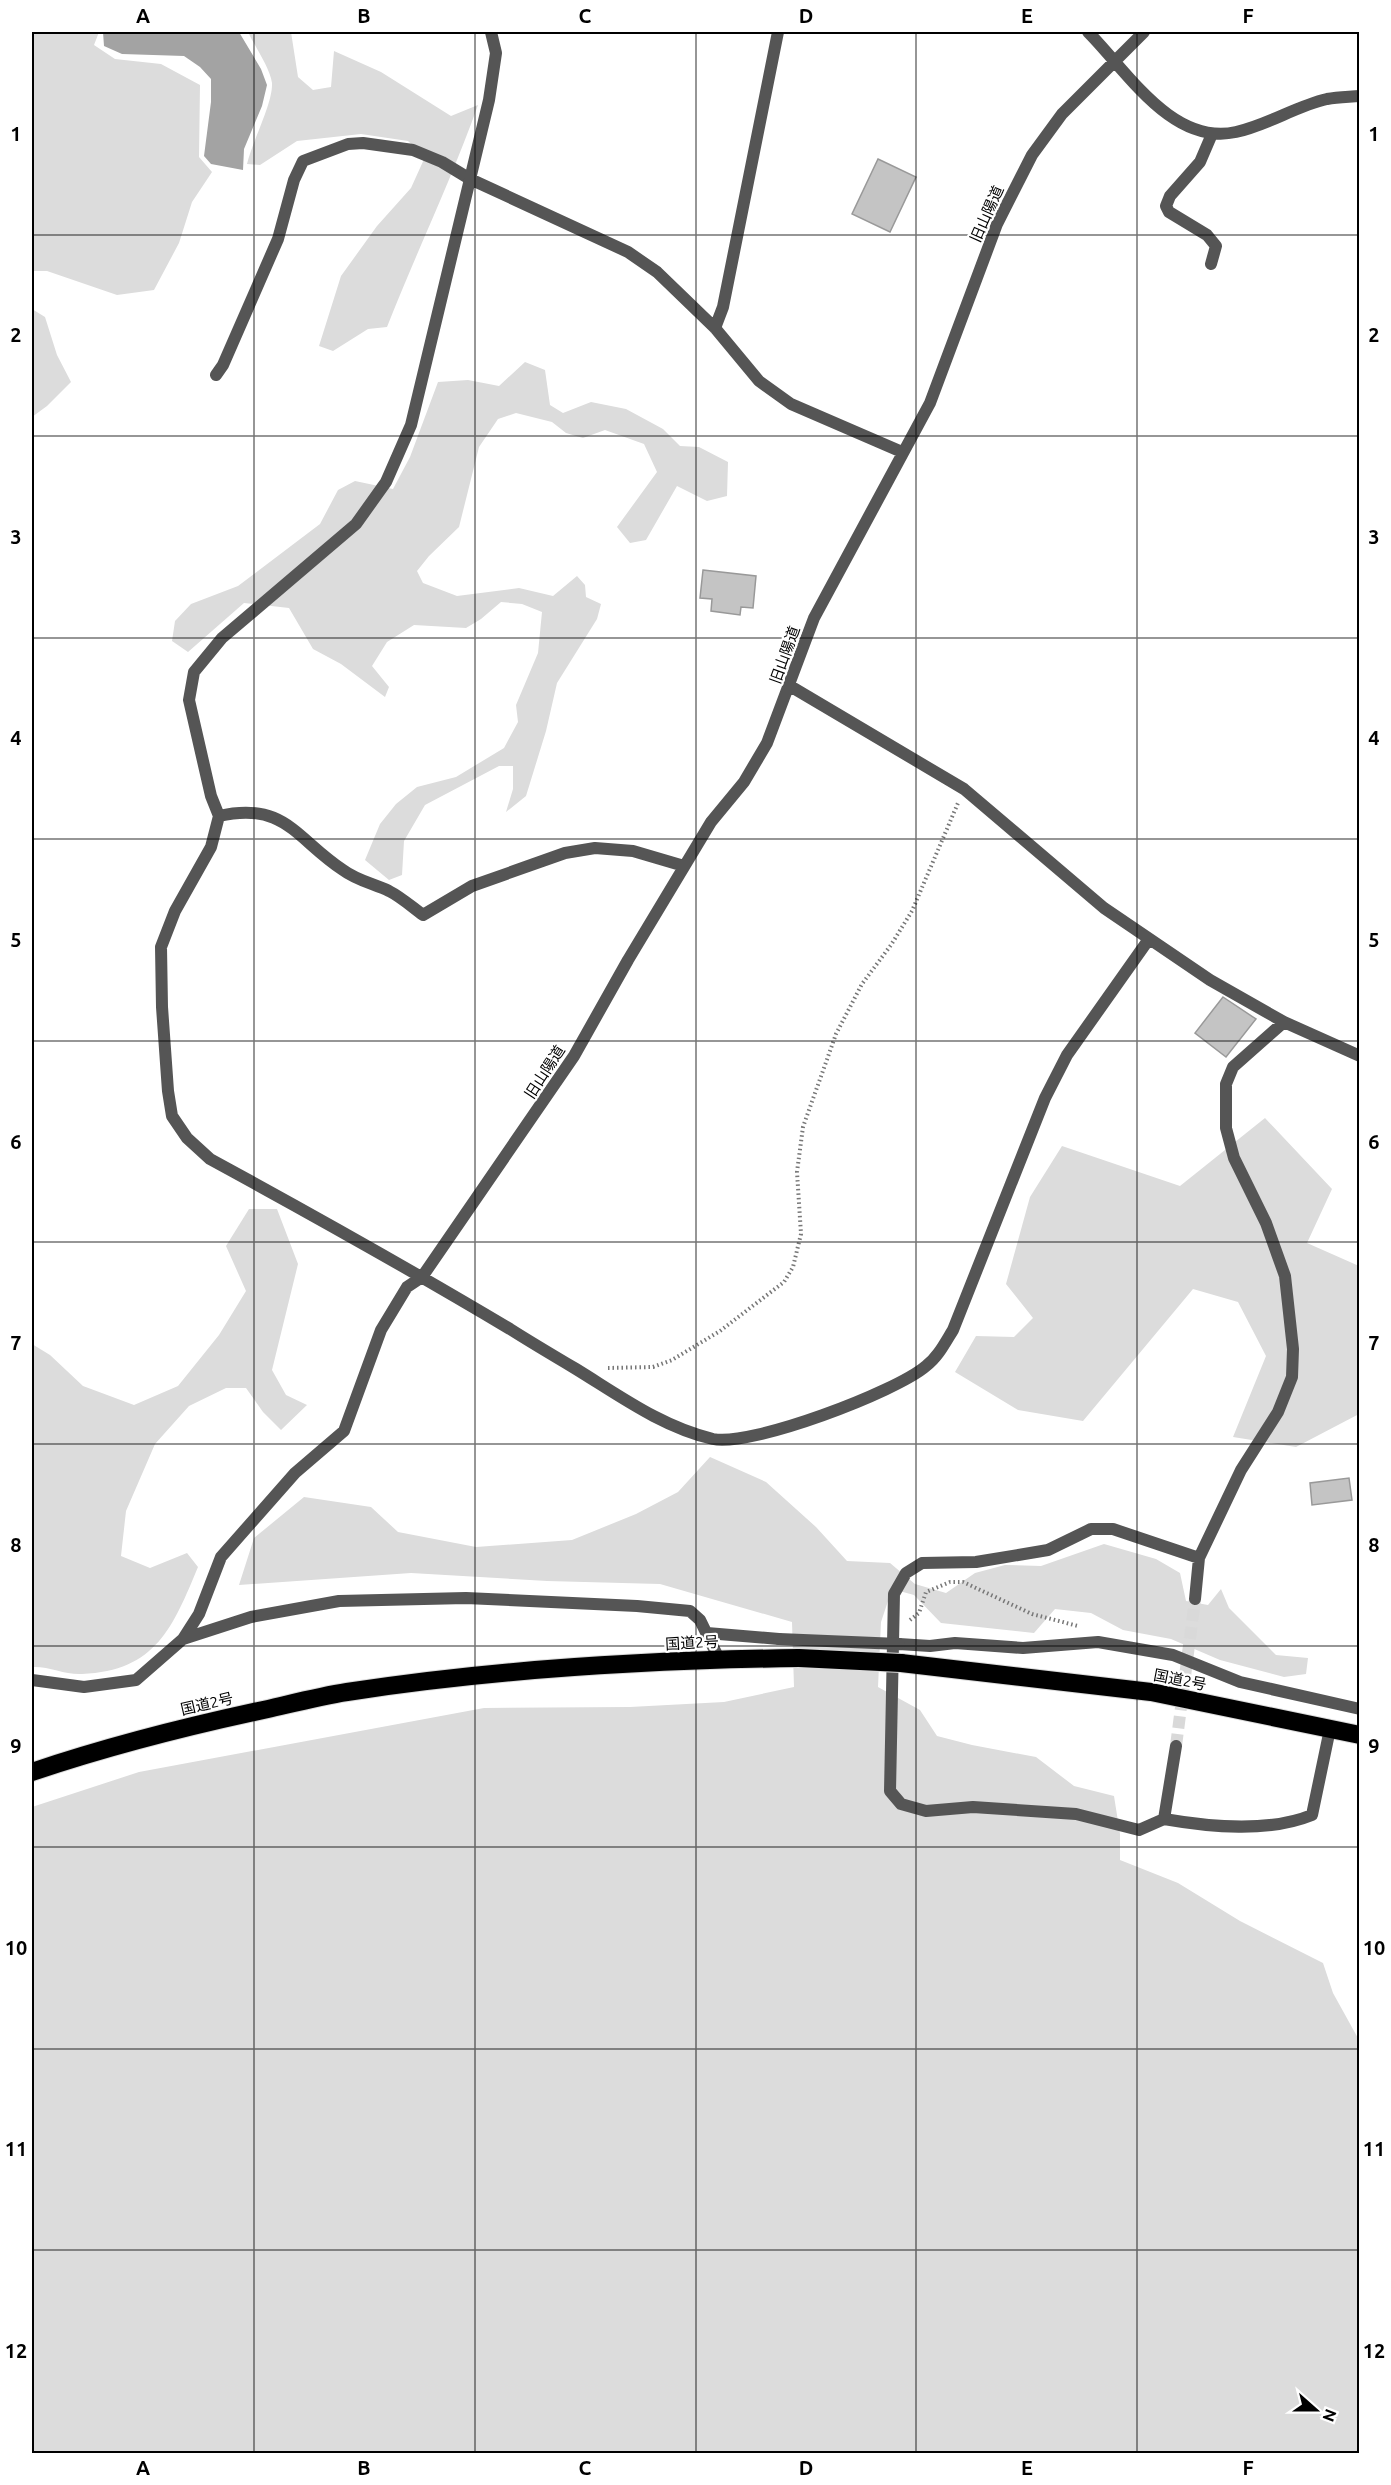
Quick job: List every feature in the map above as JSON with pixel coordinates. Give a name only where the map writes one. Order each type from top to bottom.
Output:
[{"type":"highway","name":"国道2号","points":[[32,1772],[80,1756],[213,1720],[346,1692],[465,1678],[718,1659],[799,1658],[901,1662],[1151,1692],[1359,1735]]},
{"type":"street","points":[[491,32],[496,53],[489,100],[411,425],[386,482],[356,524],[222,638],[194,672],[189,700],[219,816],[211,847],[175,911],[161,947],[164,1028],[172,1116],[187,1138],[210,1159],[422,1277],[633,1406],[682,1429],[716,1439],[745,1437],[798,1425],[893,1387],[926,1367],[940,1352],[953,1330],[1045,1098],[1067,1055],[1149,939]]},
{"type":"street","points":[[715,328],[723,307],[778,32]]},
{"type":"street","points":[[1088,32],[1152,101],[1184,125],[1212,135],[1237,132],[1327,99],[1359,96]]},
{"type":"street","name":"旧山陽道","points":[[183,1639],[199,1614],[221,1557],[295,1473],[344,1431],[381,1330],[407,1287],[422,1277],[574,1056],[711,822],[744,782],[767,743],[814,618],[930,403],[997,224],[1032,155],[1062,114],[1144,32]]},
{"type":"street","points":[[1211,264],[1216,246],[1207,235],[1169,213],[1166,206],[1170,196],[1200,162],[1212,135]]},
{"type":"street","points":[[216,375],[223,365],[278,239],[294,180],[303,161],[348,144],[363,143],[412,150],[442,162],[470,179],[628,252],[657,272],[715,328],[759,381],[791,404],[902,452]]},
{"type":"street","points":[[789,686],[964,789],[1104,908],[1210,980],[1284,1022],[1359,1056]]},
{"type":"street","points":[[219,816],[238,812],[260,813],[282,821],[342,870],[391,892],[423,915],[472,886],[565,853],[595,848],[633,852],[684,866]]},
{"type":"street","points":[[1195,1599],[1199,1557],[1241,1470],[1278,1412],[1292,1377],[1293,1349],[1285,1276],[1266,1223],[1234,1158],[1226,1128],[1226,1084],[1233,1067],[1284,1022]]},
{"type":"street","points":[[1199,1557],[1113,1529],[1091,1529],[1048,1550],[976,1562],[922,1563],[906,1573],[894,1594],[890,1791],[901,1804],[926,1811],[973,1808],[1076,1814],[1138,1830],[1164,1820],[1209,1827],[1291,1823],[1312,1815],[1330,1729]]},
{"type":"street","points":[[32,1680],[84,1687],[136,1680],[183,1639],[251,1617],[339,1601],[466,1598],[637,1606],[690,1611],[700,1620],[718,1659]]},
{"type":"street","points":[[707,1634],[930,1646],[955,1643],[1023,1648],[1098,1642],[1173,1655],[1240,1682],[1359,1709]]},
{"type":"street","points":[[1164,1820],[1176,1746]]},
{"type":"path","points":[[584,1374],[592,1368],[653,1367],[672,1360],[720,1331],[784,1282],[793,1267],[801,1234],[797,1172],[803,1127],[837,1034],[862,984],[912,911],[964,789]]},
{"type":"path","points":[[893,1629],[919,1612],[926,1592],[950,1582],[963,1582],[1032,1614],[1084,1627],[1094,1632],[1098,1642]]},
{"type":"shaded area","points":[[32,32],[99,32],[94,45],[115,59],[161,64],[200,85],[199,157],[212,172],[192,202],[179,243],[154,290],[117,295],[47,271],[32,271]]},
{"type":"shaded area","points":[[103,32],[239,32],[261,69],[267,85],[262,106],[244,149],[243,170],[211,164],[204,156],[211,102],[211,79],[200,67],[184,56],[122,54],[104,46]]},
{"type":"shaded area","points":[[248,32],[291,32],[298,77],[313,90],[331,87],[334,51],[381,72],[451,116],[478,105],[387,327],[368,329],[333,351],[319,346],[341,276],[377,226],[411,188],[425,157],[408,141],[361,134],[297,141],[260,165],[247,164],[266,112],[272,83]]},
{"type":"shaded area","points":[[32,309],[45,317],[57,355],[71,382],[47,406],[32,417]]},
{"type":"shaded area","points":[[525,362],[545,370],[550,405],[563,413],[591,402],[626,409],[663,429],[680,446],[699,447],[728,462],[727,496],[707,501],[677,486],[646,540],[630,543],[617,527],[657,472],[644,444],[605,430],[583,438],[566,433],[552,422],[516,413],[498,419],[479,447],[459,527],[417,571],[423,583],[457,596],[519,588],[553,596],[577,576],[585,585],[586,597],[601,604],[597,619],[557,683],[546,731],[526,796],[506,812],[513,789],[513,766],[499,766],[425,805],[404,841],[402,875],[389,880],[365,860],[380,824],[396,804],[417,787],[456,777],[504,748],[518,722],[516,705],[538,653],[542,612],[522,604],[501,602],[466,628],[414,625],[387,642],[372,666],[389,687],[385,697],[341,664],[313,649],[289,608],[244,603],[188,652],[172,641],[175,621],[191,604],[238,586],[320,524],[338,490],[355,481],[393,489],[410,457],[438,382],[468,380],[499,386]]},
{"type":"shaded area","points":[[1265,1118],[1332,1189],[1307,1243],[1359,1266],[1359,1414],[1296,1447],[1233,1437],[1266,1356],[1238,1302],[1193,1289],[1083,1421],[1018,1410],[955,1372],[976,1336],[1014,1337],[1033,1318],[1006,1284],[1030,1197],[1062,1146],[1180,1186]]},
{"type":"shaded area","points":[[249,1209],[277,1209],[298,1264],[272,1370],[286,1395],[307,1405],[281,1430],[263,1412],[246,1388],[226,1388],[189,1406],[155,1444],[126,1511],[121,1556],[150,1568],[187,1553],[198,1567],[170,1626],[145,1655],[107,1671],[76,1674],[32,1667],[32,1344],[50,1355],[83,1386],[134,1405],[178,1386],[219,1335],[246,1291],[226,1246]]},
{"type":"shaded area","points":[[710,1457],[766,1482],[816,1527],[847,1561],[890,1563],[915,1584],[946,1593],[975,1573],[1005,1565],[1041,1566],[1104,1544],[1156,1559],[1180,1573],[1186,1601],[1208,1605],[1221,1589],[1229,1608],[1276,1655],[1308,1658],[1306,1674],[1284,1677],[1220,1660],[1171,1639],[1123,1630],[1091,1613],[1055,1609],[1034,1633],[941,1623],[914,1595],[892,1589],[881,1622],[878,1687],[920,1710],[937,1736],[1036,1757],[1074,1786],[1114,1796],[1120,1834],[1120,1860],[1178,1883],[1240,1921],[1323,1963],[1333,1993],[1359,2040],[1359,2453],[32,2453],[32,1807],[139,1772],[484,1708],[630,1707],[724,1702],[794,1687],[792,1622],[660,1584],[547,1581],[411,1573],[239,1585],[254,1538],[304,1497],[371,1507],[398,1532],[476,1547],[572,1540],[636,1514],[678,1492]]},
{"type":"building","points":[[878,159],[916,177],[890,232],[852,214]]},
{"type":"building","points":[[703,570],[756,576],[753,608],[741,607],[740,615],[711,611],[712,599],[700,598]]},
{"type":"building","points":[[1223,997],[1256,1019],[1226,1057],[1195,1033]]},
{"type":"building","points":[[1349,1478],[1352,1500],[1312,1505],[1310,1483]]},
{"type":"tunnel","points":[[1176,1746],[1195,1599]]}]
